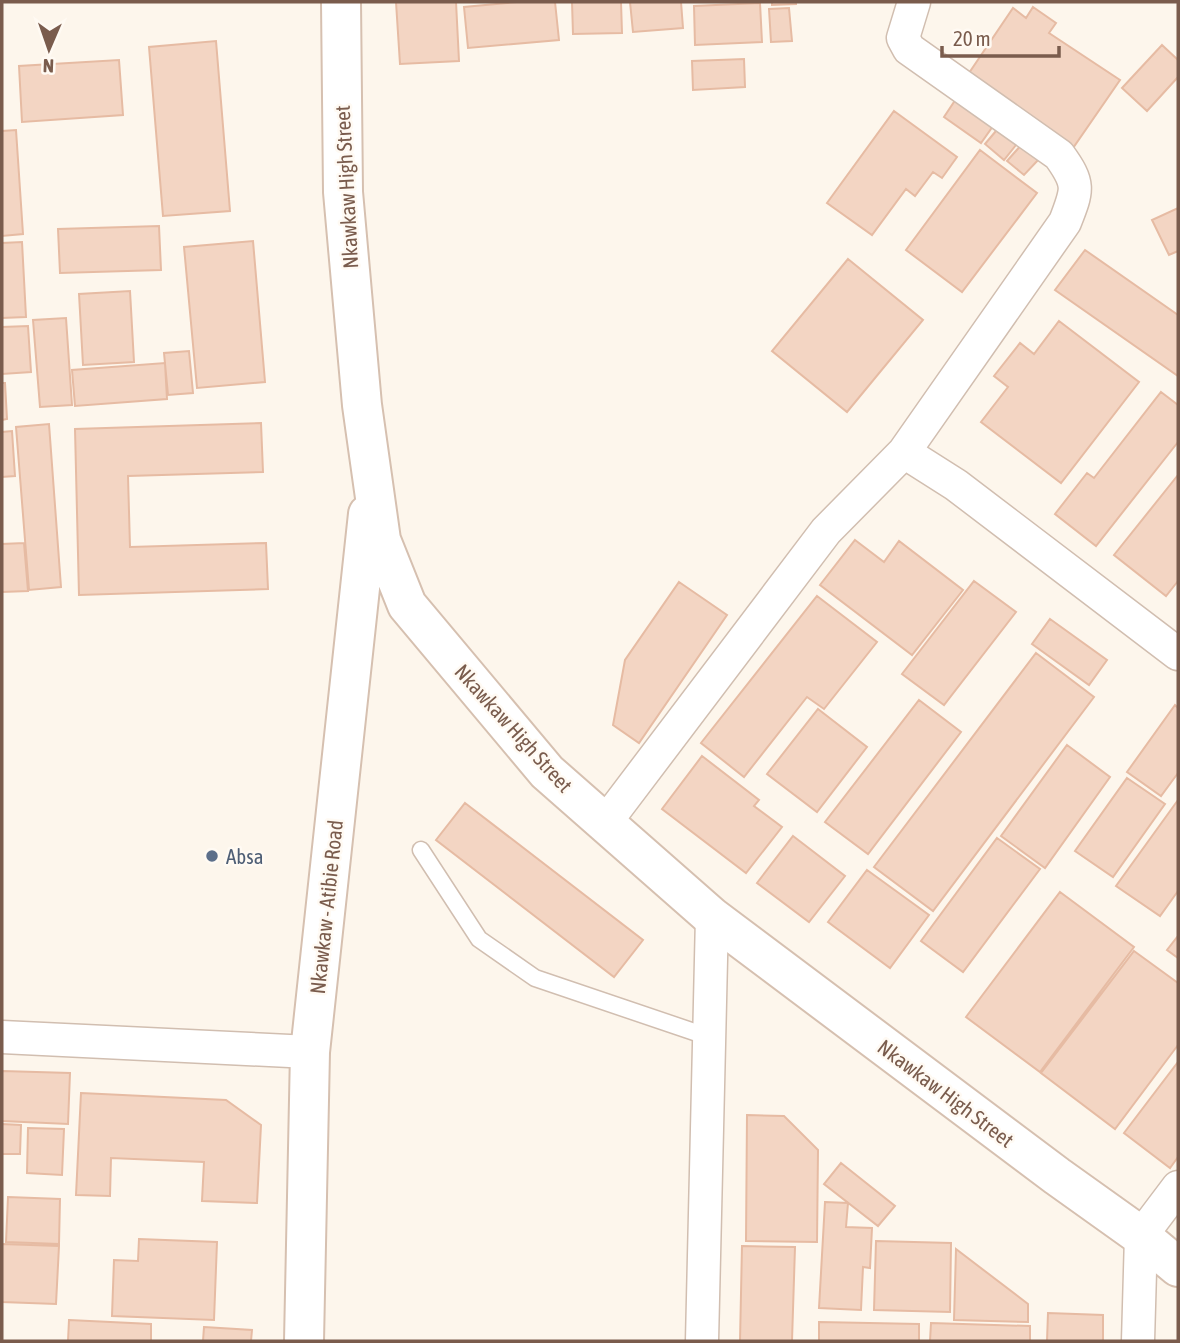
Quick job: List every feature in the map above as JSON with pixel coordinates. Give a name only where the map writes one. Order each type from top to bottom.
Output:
[{"type":"main road","name":"Nkawkaw High Street","points":[[339,4],[343,192],[362,405],[381,540],[407,605],[547,772],[712,917],[1141,1236],[1178,1268]]},
{"type":"main road","name":"Nkawkaw - Atibie Road","points":[[304,1341],[310,1052],[372,474]]},
{"type":"street","points":[[605,823],[826,531],[904,452],[1065,222],[1076,193],[1074,176],[1059,155],[909,49],[903,38],[914,2]]},
{"type":"street","points":[[904,452],[956,485],[1178,654]]},
{"type":"street","points":[[702,1341],[712,917]]},
{"type":"street","points":[[2,1037],[310,1052]]},
{"type":"street","points":[[1138,1341],[1141,1236],[1178,1187]]},
{"type":"lane","points":[[421,850],[479,939],[535,978],[709,1037]]},
{"type":"building","points":[[396,2],[456,2],[459,61],[400,64]]},
{"type":"building","points":[[555,2],[559,40],[468,48],[464,7]]},
{"type":"building","points":[[572,2],[621,2],[622,33],[573,34]]},
{"type":"building","points":[[630,2],[681,2],[683,28],[633,32]]},
{"type":"building","points":[[772,2],[796,2],[796,4],[772,5]]},
{"type":"building","points":[[760,3],[762,42],[695,45],[694,6]]},
{"type":"building","points":[[1033,7],[1056,23],[1049,33],[1120,80],[1073,148],[967,76],[1013,8],[1026,18]]},
{"type":"building","points":[[789,8],[792,41],[771,42],[769,9]]},
{"type":"building","points":[[216,41],[230,211],[163,216],[149,47]]},
{"type":"building","points":[[1162,45],[1178,60],[1178,77],[1147,111],[1122,88]]},
{"type":"building","points":[[744,59],[745,87],[693,90],[692,61]]},
{"type":"building","points":[[119,60],[123,115],[22,122],[19,66]]},
{"type":"building","points":[[960,93],[998,119],[981,143],[944,117]]},
{"type":"building","points":[[894,111],[957,157],[942,178],[933,172],[915,196],[906,189],[872,235],[827,203]]},
{"type":"building","points":[[1001,125],[1020,140],[1004,160],[985,144]]},
{"type":"building","points":[[16,130],[23,234],[2,236],[2,131]]},
{"type":"building","points":[[1023,143],[1040,158],[1024,175],[1007,161]]},
{"type":"building","points":[[980,150],[1037,193],[962,292],[906,250]]},
{"type":"building","points":[[1178,208],[1178,251],[1169,255],[1152,220]]},
{"type":"building","points":[[159,226],[161,270],[60,273],[58,229]]},
{"type":"building","points":[[253,241],[265,382],[197,388],[184,247]]},
{"type":"building","points":[[22,242],[26,317],[2,318],[2,243]]},
{"type":"building","points":[[1085,250],[1178,315],[1178,376],[1055,290]]},
{"type":"building","points":[[848,259],[923,320],[847,412],[772,351]]},
{"type":"building","points":[[130,291],[134,362],[83,365],[79,294]]},
{"type":"building","points":[[66,318],[72,405],[40,407],[33,320]]},
{"type":"building","points":[[1059,321],[1139,382],[1061,483],[981,422],[1008,387],[994,376],[1020,343],[1034,354]]},
{"type":"building","points":[[28,326],[31,372],[2,374],[2,327]]},
{"type":"building","points":[[189,351],[193,393],[168,395],[164,353]]},
{"type":"building","points":[[165,363],[167,399],[75,406],[72,370]]},
{"type":"building","points":[[2,383],[5,383],[7,419],[2,420]]},
{"type":"building","points":[[1161,392],[1178,405],[1178,442],[1096,546],[1055,514],[1087,473],[1094,478]]},
{"type":"building","points":[[261,423],[263,472],[128,476],[130,547],[266,543],[268,589],[79,595],[75,429]]},
{"type":"building","points":[[49,424],[61,587],[29,590],[16,427]]},
{"type":"building","points":[[12,431],[15,476],[2,477],[2,432]]},
{"type":"building","points":[[1178,475],[1178,581],[1166,596],[1114,555]]},
{"type":"building","points":[[855,540],[884,562],[899,541],[963,590],[912,655],[820,585]]},
{"type":"building","points":[[24,543],[28,591],[2,592],[2,544]]},
{"type":"building","points":[[974,581],[1016,612],[944,705],[902,674]]},
{"type":"building","points":[[679,582],[727,615],[639,743],[613,725],[625,660]]},
{"type":"building","points":[[817,596],[877,642],[824,709],[807,697],[744,777],[701,743]]},
{"type":"building","points":[[1050,619],[1107,660],[1089,685],[1032,644]]},
{"type":"building","points":[[1036,653],[1094,697],[933,911],[874,867]]},
{"type":"building","points":[[919,700],[961,732],[868,854],[825,822]]},
{"type":"building","points":[[1175,705],[1178,708],[1178,773],[1161,796],[1127,772]]},
{"type":"building","points":[[818,709],[867,747],[817,812],[767,774]]},
{"type":"building","points":[[1067,745],[1110,777],[1045,868],[1001,836]]},
{"type":"building","points":[[702,756],[759,800],[754,806],[782,827],[746,873],[662,809]]},
{"type":"building","points":[[1127,778],[1165,804],[1113,877],[1075,851]]},
{"type":"building","points":[[1178,800],[1178,891],[1160,916],[1116,886]]},
{"type":"building","points":[[465,803],[643,940],[614,977],[436,840]]},
{"type":"building","points":[[793,836],[845,876],[809,922],[757,883]]},
{"type":"building","points":[[997,838],[1040,869],[963,972],[921,941]]},
{"type":"building","points":[[867,870],[929,915],[890,968],[828,922]]},
{"type":"building","points":[[1060,892],[1134,947],[1040,1072],[966,1017]]},
{"type":"building","points":[[1178,936],[1178,958],[1167,950]]},
{"type":"building","points":[[1134,951],[1178,983],[1178,1045],[1115,1129],[1041,1073]]},
{"type":"building","points":[[1178,1062],[1178,1157],[1170,1168],[1124,1133]]},
{"type":"building","points":[[2,1071],[70,1073],[68,1124],[2,1121]]},
{"type":"building","points":[[81,1093],[226,1100],[261,1125],[257,1203],[202,1201],[204,1162],[111,1158],[110,1196],[76,1195]]},
{"type":"building","points":[[747,1115],[784,1116],[818,1150],[817,1242],[746,1241]]},
{"type":"building","points":[[2,1124],[21,1125],[20,1154],[2,1154]]},
{"type":"building","points":[[28,1128],[64,1129],[62,1175],[27,1173]]},
{"type":"building","points":[[841,1163],[895,1206],[878,1226],[824,1184]]},
{"type":"building","points":[[8,1197],[60,1199],[59,1244],[6,1242]]},
{"type":"building","points":[[825,1202],[848,1203],[846,1227],[872,1228],[870,1268],[863,1267],[861,1310],[819,1308]]},
{"type":"building","points":[[139,1239],[217,1242],[214,1320],[112,1316],[114,1260],[138,1261]]},
{"type":"building","points":[[876,1241],[951,1243],[950,1312],[874,1310]]},
{"type":"building","points":[[2,1244],[59,1246],[56,1304],[2,1302]]},
{"type":"building","points":[[742,1246],[795,1247],[792,1341],[740,1341]]},
{"type":"building","points":[[956,1249],[1028,1304],[1028,1322],[954,1320]]},
{"type":"building","points":[[1048,1313],[1103,1315],[1103,1341],[1047,1341]]},
{"type":"building","points":[[69,1320],[151,1324],[151,1341],[68,1341]]},
{"type":"building","points":[[819,1322],[919,1324],[919,1341],[819,1341]]},
{"type":"building","points":[[931,1323],[1030,1326],[1030,1341],[930,1341]]},
{"type":"building","points":[[204,1327],[252,1330],[251,1341],[203,1341]]},
{"type":"place","name":"Absa","points":[[212,856]]}]
